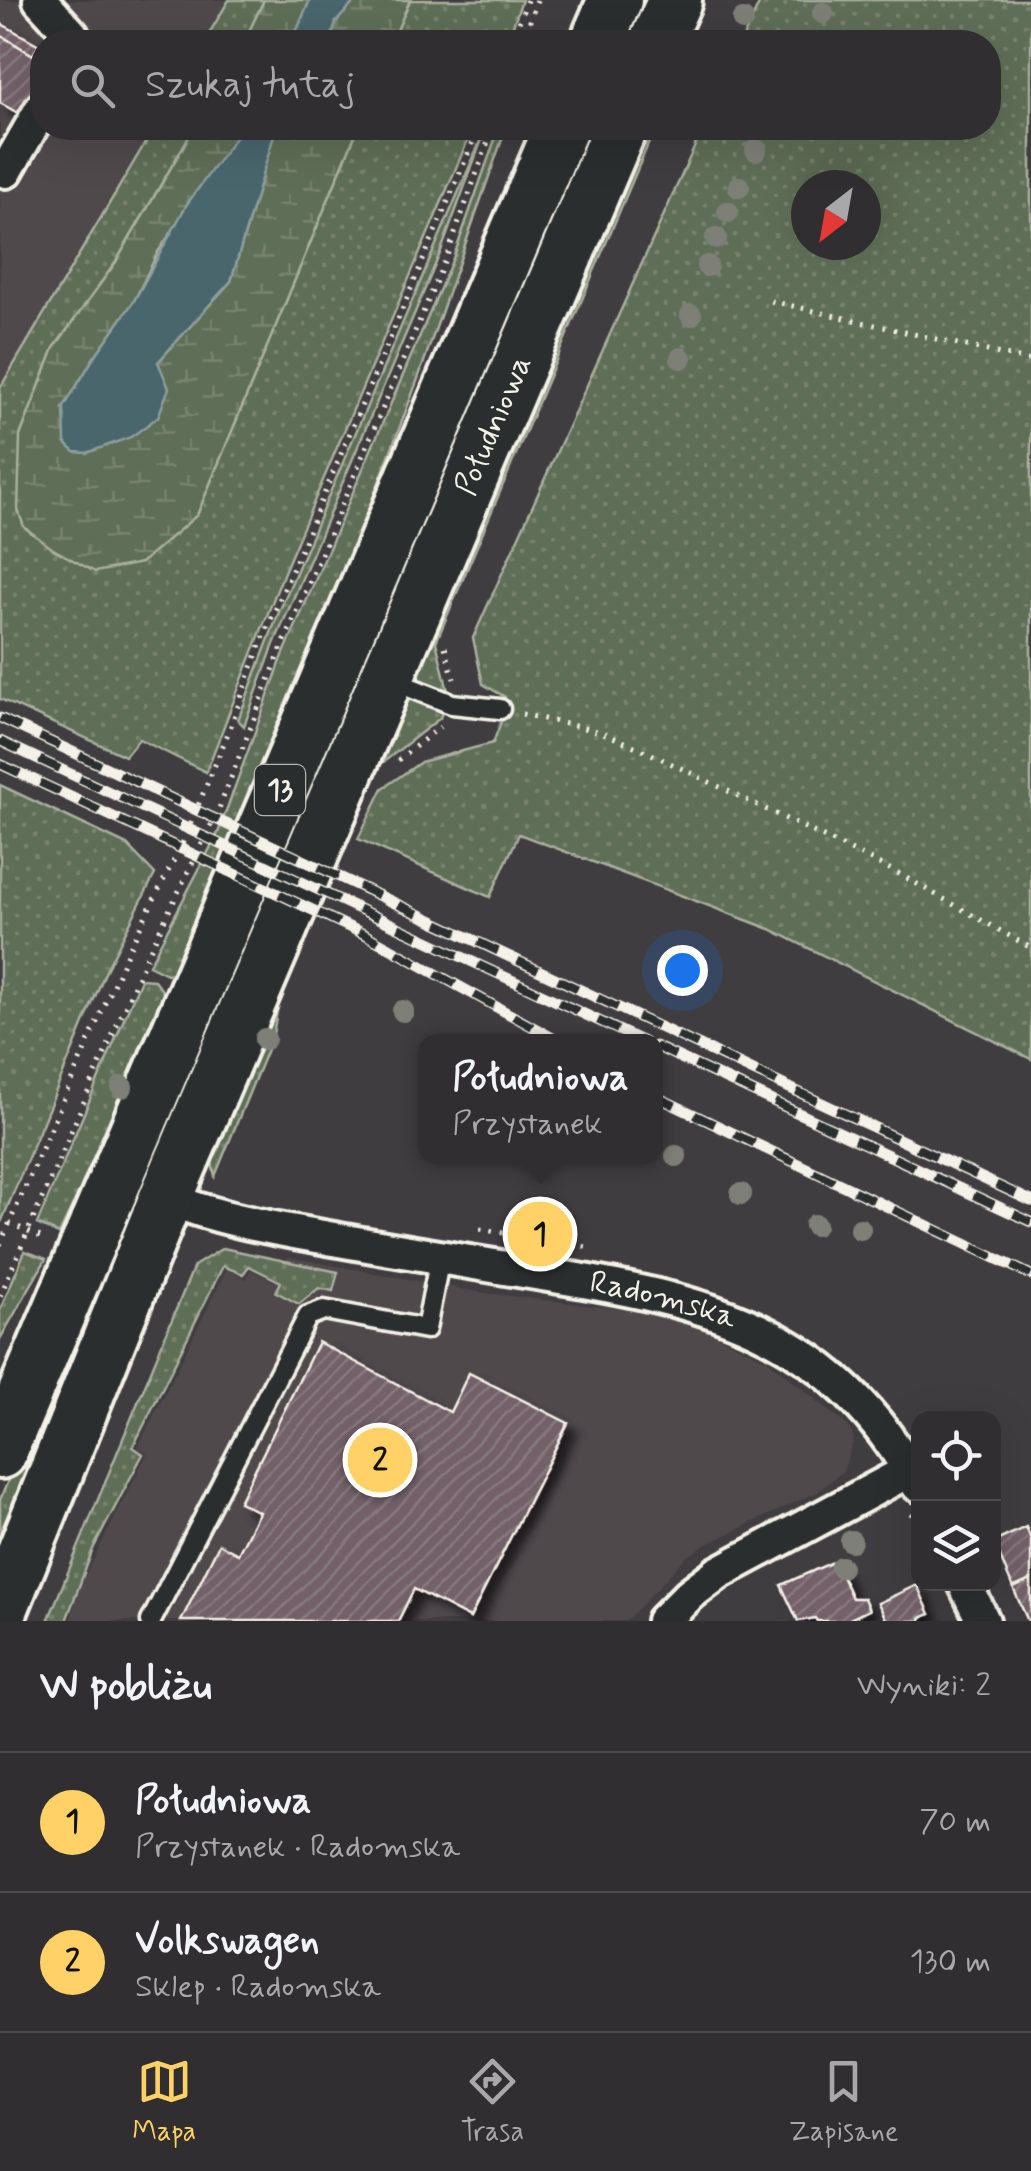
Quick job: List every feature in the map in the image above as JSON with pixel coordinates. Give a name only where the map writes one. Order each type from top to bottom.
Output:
[{"type":"main road","points":[[602,30],[615,0]]},
{"type":"main road","points":[[661,30],[674,0]]},
{"type":"main road","name":"Południowa","points":[[0,1452],[556,140]]},
{"type":"main road","name":"Południowa","points":[[0,1612],[166,1198],[615,140]]},
{"type":"street","points":[[40,0],[67,30]]},
{"type":"street","points":[[6,172],[30,129]]},
{"type":"street","name":"Radomska","points":[[166,1198],[232,1220],[670,1296],[746,1323],[804,1356],[834,1380],[872,1420],[911,1474]]},
{"type":"street","points":[[663,1621],[718,1573],[911,1479]]},
{"type":"street","points":[[968,1591],[983,1621]]},
{"type":"lane","points":[[386,678],[452,704],[500,709]]},
{"type":"lane","points":[[152,1621],[308,1316],[324,1310],[426,1329],[440,1257]]},
{"type":"path","points":[[516,30],[527,0]]},
{"type":"path","points":[[526,30],[537,0]]},
{"type":"path","points":[[0,1245],[128,950],[183,842],[259,648],[474,140]]},
{"type":"path","points":[[0,1296],[141,969],[212,825],[448,253],[489,140]]},
{"type":"path","points":[[771,301],[1031,361]]},
{"type":"path","points":[[500,709],[601,732],[639,748],[894,871],[1031,948]]},
{"type":"shaded area","points":[[0,0],[229,0],[211,30],[30,30],[30,140],[147,140],[0,388]]},
{"type":"shaded area","points":[[288,1257],[484,1293],[645,1312],[696,1326],[766,1359],[849,1427],[854,1439],[843,1471],[819,1491],[685,1558],[627,1621],[70,1621],[79,1588],[147,1454],[138,1447],[227,1269],[246,1279],[251,1270],[276,1282]]},
{"type":"green space","points":[[229,0],[264,0],[250,30],[211,30]]},
{"type":"green space","points":[[264,0],[310,0],[297,30],[250,30]]},
{"type":"green space","points":[[356,0],[410,0],[397,30],[334,30]]},
{"type":"green space","points":[[410,0],[522,0],[511,30],[397,30]]},
{"type":"green space","points":[[761,0],[1031,0],[1031,1059],[770,929],[519,834],[490,897],[358,839],[383,788],[421,762],[493,743],[505,697],[483,684],[473,638],[698,140],[1001,140],[1001,30],[747,30]]},
{"type":"green space","points":[[147,140],[187,140],[116,262],[54,348],[20,436],[197,515],[353,140],[468,140],[284,572],[206,772],[139,739],[125,756],[0,699],[0,388]]},
{"type":"green space","points":[[187,140],[234,140],[158,252],[134,301],[64,407],[158,362],[231,281],[272,140],[353,140],[197,515],[141,563],[95,572],[53,549],[24,527],[18,510],[20,436],[54,348],[116,262]]},
{"type":"green space","points":[[482,140],[441,251],[274,644],[244,726],[238,720],[279,612]]},
{"type":"green space","points":[[495,140],[502,140],[419,376],[311,663],[178,972],[167,974],[149,965],[218,833],[282,658],[454,256]]},
{"type":"green space","points":[[637,140],[650,140],[436,642],[448,691],[416,679],[413,667]]},
{"type":"green space","points":[[412,695],[443,709],[440,718],[368,774],[395,702]]},
{"type":"green space","points":[[0,785],[127,845],[155,874],[107,968],[0,1225]]},
{"type":"green space","points":[[284,969],[273,1035],[215,1176],[211,1158]]},
{"type":"green space","points":[[141,979],[154,980],[167,997],[59,1234],[37,1224]]},
{"type":"green space","points":[[223,1248],[338,1272],[333,1291],[319,1288],[299,1304],[276,1292],[281,1282],[249,1266],[243,1274],[223,1266],[133,1447],[143,1454],[93,1549],[66,1621],[48,1621],[194,1266]]},
{"type":"green space","points":[[25,1251],[46,1259],[0,1339],[0,1310]]},
{"type":"green space","points":[[89,1284],[104,1291],[0,1549],[0,1500]]},
{"type":"water","points":[[310,0],[356,0],[334,30],[297,30]]},
{"type":"water","points":[[233,140],[272,140],[231,281],[158,362],[169,388],[158,417],[131,437],[87,453],[75,452],[65,443],[64,407],[134,301],[187,204]]},
{"type":"building","points":[[0,23],[30,40],[30,53],[0,35]]},
{"type":"building","points":[[0,35],[30,53],[30,97],[20,114],[0,103]]},
{"type":"building","points":[[318,1342],[450,1412],[469,1373],[568,1423],[470,1618],[414,1589],[398,1621],[181,1621],[219,1544],[238,1554],[259,1512],[239,1502]]},
{"type":"building","points":[[1026,1527],[1031,1539],[1031,1580],[1013,1588],[1001,1559],[1001,1539]]},
{"type":"building","points":[[835,1561],[852,1598],[864,1598],[869,1610],[846,1621],[798,1621],[781,1585]]},
{"type":"building","points":[[1031,1580],[1031,1621],[1028,1621],[1013,1588]]},
{"type":"building","points":[[911,1588],[911,1591],[920,1591],[930,1614],[921,1621],[887,1621],[878,1603]]},
{"type":"railway","points":[[0,718],[1031,1201]]},
{"type":"railway","points":[[0,741],[627,1034]]},
{"type":"railway","points":[[0,764],[366,935],[545,1034]]},
{"type":"railway","points":[[663,1050],[1031,1222]]},
{"type":"railway","points":[[663,1100],[1031,1275]]},
{"type":"place","name":"Południowa","points":[[540,1234]]},
{"type":"place","name":"Volkswagen","points":[[380,1460]]}]
